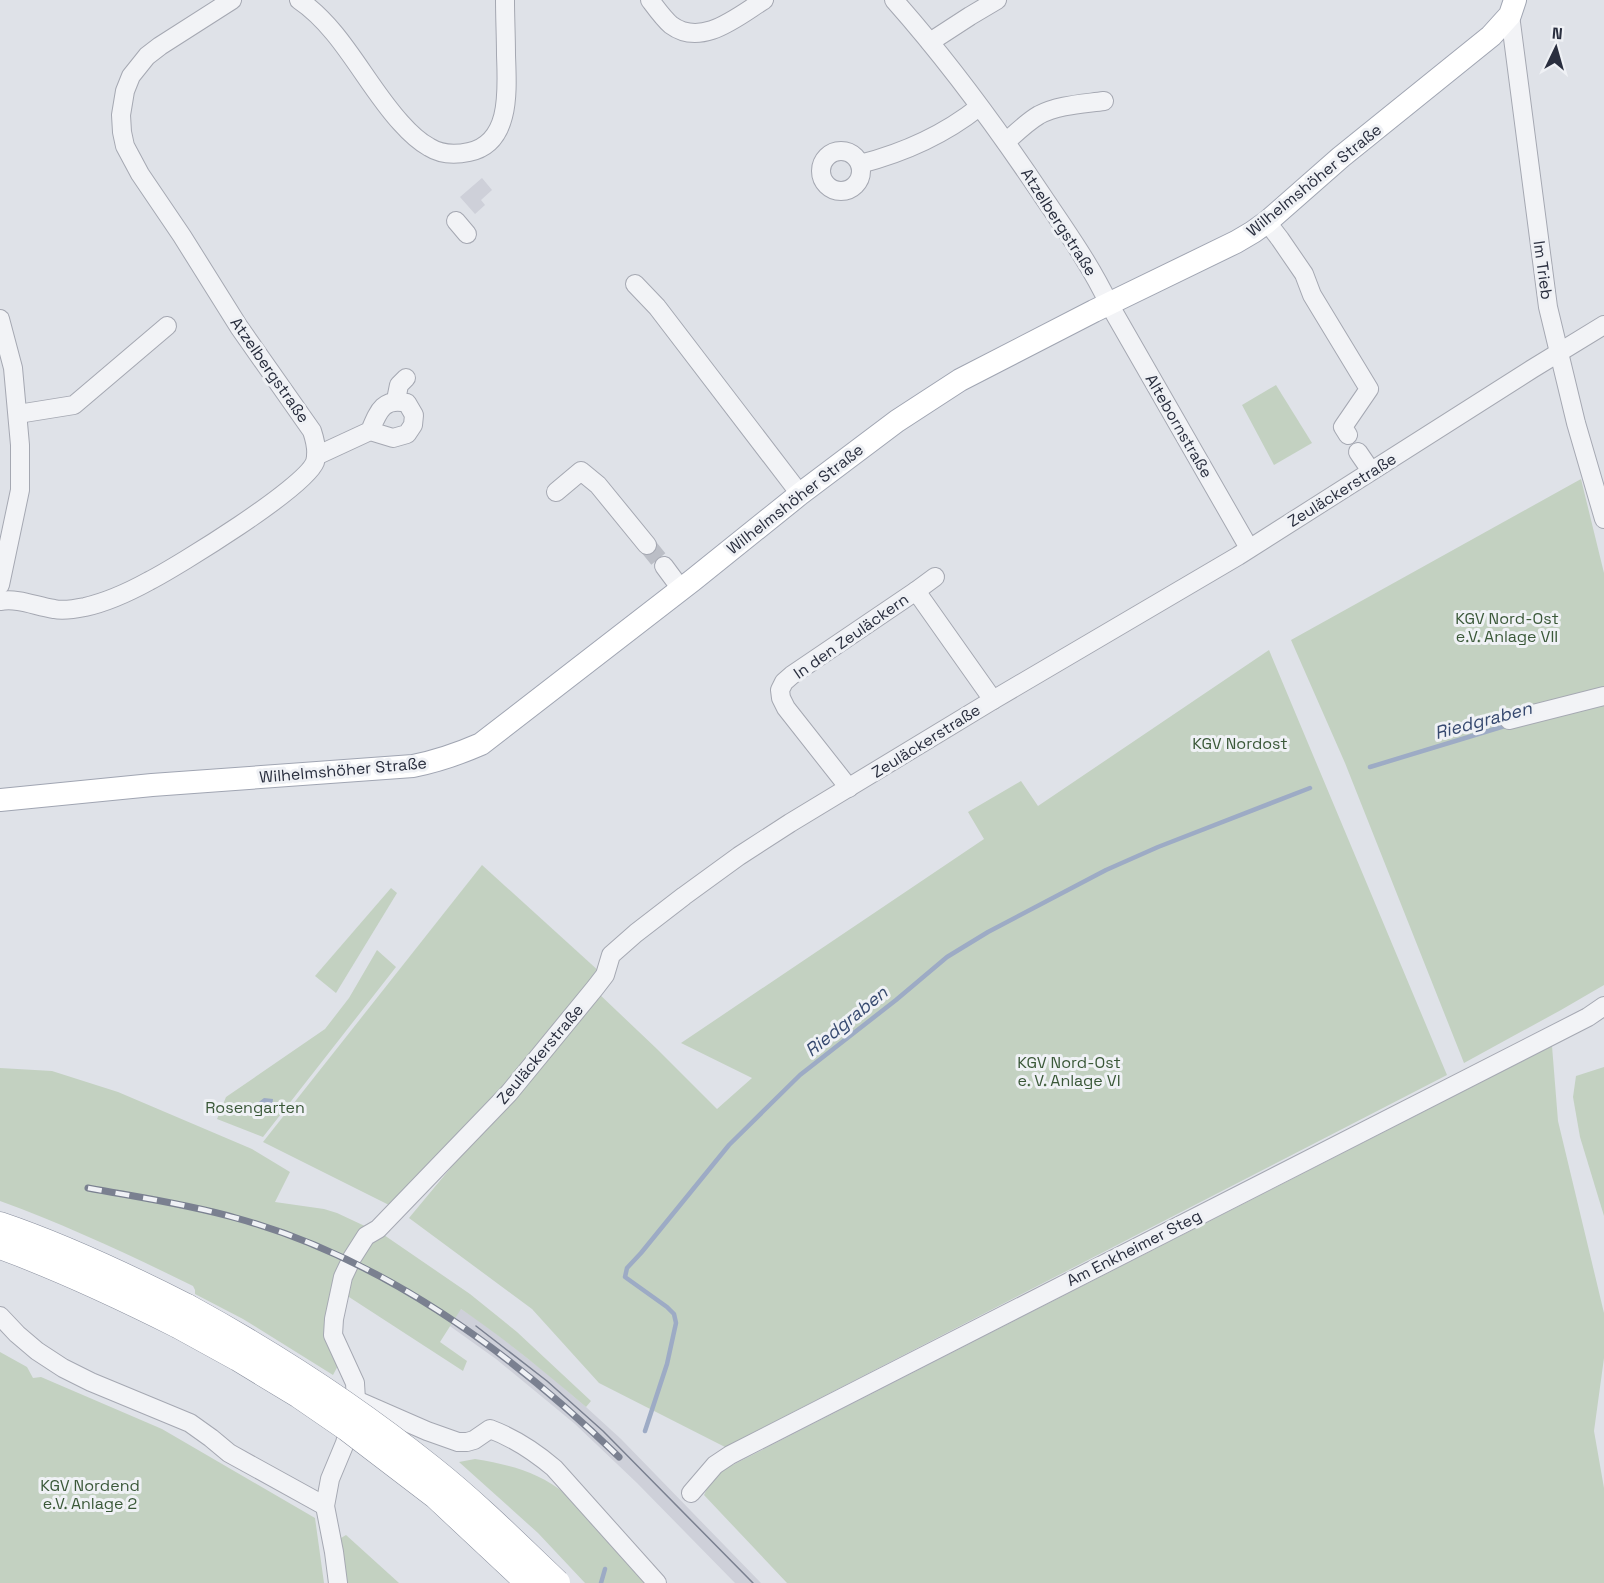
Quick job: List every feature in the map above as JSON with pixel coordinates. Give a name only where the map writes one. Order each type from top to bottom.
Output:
[{"type":"highway","points":[[0,1225],[40,1238],[89,1259],[183,1316],[238,1358],[347,1428],[436,1496],[529,1583]]},
{"type":"highway","points":[[0,1246],[247,1340],[308,1378],[434,1470],[557,1583]]},
{"type":"main road","name":"Wilhelmshöher Straße","points":[[0,800],[152,785],[413,766],[437,762],[481,744],[800,494],[930,399],[960,380],[1236,242],[1267,222],[1341,157],[1491,36],[1512,8]]},
{"type":"street","name":"Atzelbergstraße","points":[[232,0],[147,56],[131,76],[125,91],[121,115],[122,132],[125,146],[140,174],[176,226],[239,327],[312,431],[316,456]]},
{"type":"street","points":[[299,0],[326,23],[389,110],[409,132],[429,148],[445,153],[465,153],[483,147],[491,140],[502,120],[507,97],[505,0]]},
{"type":"street","points":[[650,0],[671,25],[684,31],[701,33],[719,27],[764,0]]},
{"type":"street","name":"Atzelbergstraße","points":[[894,0],[930,42],[1006,142],[1078,249],[1109,304]]},
{"type":"street","points":[[930,42],[997,0]]},
{"type":"street","name":"Im Trieb","points":[[1512,8],[1548,307],[1576,423],[1604,519]]},
{"type":"street","points":[[1006,142],[1030,121],[1042,114],[1072,105],[1104,101]]},
{"type":"street","points":[[861,164],[901,151],[928,139],[959,123],[979,107]]},
{"type":"street","points":[[1267,222],[1304,274],[1312,295],[1368,389],[1343,427],[1348,435]]},
{"type":"street","points":[[635,284],[657,307],[800,494]]},
{"type":"street","name":"Altebornstraße","points":[[1109,304],[1249,548]]},
{"type":"street","points":[[0,319],[14,368],[20,445],[20,490],[0,585]]},
{"type":"street","name":"Zeuläckerstraße","points":[[356,1400],[355,1383],[333,1335],[343,1277],[352,1258],[366,1236],[378,1229],[509,1093],[605,975],[611,955],[636,933],[739,856],[790,823],[1249,548],[1604,325]]},
{"type":"street","points":[[18,414],[74,405],[167,326]]},
{"type":"street","points":[[396,400],[399,385],[406,378]]},
{"type":"street","points":[[0,601],[14,600],[64,610],[88,606],[123,594],[183,561],[251,516],[303,478],[315,462],[316,456],[370,431],[393,438],[407,434],[413,425],[414,415],[407,403],[396,400],[384,405],[376,415],[370,431]]},
{"type":"street","points":[[1358,452],[1371,471]]},
{"type":"street","points":[[556,492],[581,471],[598,484],[647,545]]},
{"type":"street","points":[[664,566],[681,589]]},
{"type":"street","points":[[916,591],[936,577]]},
{"type":"street","name":"In den Zeuläckern","points":[[849,789],[786,708],[780,690],[784,682],[792,675],[916,591],[993,700]]},
{"type":"street","points":[[1509,720],[1604,696]]},
{"type":"street","name":"Am Enkheimer Steg","points":[[691,1493],[715,1465],[730,1455],[1588,1017],[1604,1006]]},
{"type":"street","points":[[0,1316],[37,1351],[63,1368],[190,1423],[229,1453],[325,1506]]},
{"type":"street","points":[[338,1583],[325,1506],[330,1479],[345,1443],[356,1400],[458,1442],[474,1440],[490,1429],[518,1441],[554,1467],[657,1583]]},
{"type":"shaded area","points":[[482,178],[492,190],[481,200],[485,205],[475,214],[460,197]]},
{"type":"shaded area","points":[[461,1309],[485,1325],[586,1407],[621,1439],[761,1583],[735,1583],[637,1483],[575,1424],[496,1359],[433,1314]]},
{"type":"green space","points":[[1276,385],[1312,443],[1274,465],[1242,405]]},
{"type":"green space","name":"KGV Nord-Ost e.V. Anlage VII","points":[[1581,479],[1604,573],[1604,985],[1464,1063],[1345,763],[1291,640]]},
{"type":"green space","name":"KGV Nord-Ost e. V. Anlage VI","points":[[1269,650],[1447,1075],[725,1447],[599,1383],[532,1309],[409,1218],[597,992],[717,1109],[752,1078],[681,1043],[984,839],[968,812],[1021,781],[1038,806]]},
{"type":"green space","points":[[482,865],[601,973],[516,1077],[389,1205],[263,1142]]},
{"type":"green space","points":[[391,888],[397,893],[336,993],[315,976]]},
{"type":"green space","name":"Rosengarten","points":[[377,950],[396,967],[263,1137],[217,1119],[226,1097],[325,1029],[349,998]]},
{"type":"green space","points":[[1552,1046],[1558,1121],[1604,1313],[1604,1358],[1594,1431],[1604,1488],[1604,1583],[787,1583],[704,1495],[713,1475]]},
{"type":"green space","points":[[1604,1067],[1604,1216],[1580,1137],[1573,1097],[1576,1076]]},
{"type":"green space","points":[[0,1068],[52,1071],[118,1092],[252,1149],[290,1172],[275,1202],[324,1209],[384,1235],[470,1294],[517,1332],[591,1401],[586,1407],[525,1356],[461,1309],[440,1342],[467,1361],[463,1371],[349,1297],[331,1294],[340,1362],[333,1375],[243,1319],[195,1294],[193,1286],[98,1241],[0,1201]]},
{"type":"green space","name":"KGV Nordend e.V. Anlage 2","points":[[0,1352],[27,1367],[33,1378],[41,1377],[162,1429],[315,1518],[324,1583],[0,1583]]},
{"type":"green space","points":[[475,1459],[523,1470],[555,1486],[566,1494],[648,1583],[585,1583],[538,1533],[459,1462]]},
{"type":"green space","points":[[346,1535],[399,1583],[345,1583],[341,1538]]},
{"type":"water","points":[[264,1098],[273,1099],[272,1108],[264,1115],[256,1114],[255,1105]]},
{"type":"waterway","name":"Riedgraben","points":[[1370,767],[1508,725]]},
{"type":"waterway","name":"Riedgraben","points":[[645,1431],[667,1364],[676,1323],[674,1314],[667,1307],[625,1277],[627,1268],[729,1145],[800,1075],[947,957],[988,932],[1106,870],[1158,847],[1310,788]]},
{"type":"waterway","name":"Riedgraben","points":[[601,1583],[605,1569]]},
{"type":"tunnel","points":[[647,545],[664,566]]},
{"type":"tram line","points":[[476,1326],[547,1381],[603,1431],[753,1583]]},
{"type":"railway","points":[[88,1188],[218,1213],[290,1235],[343,1257],[442,1313],[489,1346],[578,1418],[619,1457]]},
{"type":"park label","name":"KGV Nordost","points":[[1240,743]]}]
